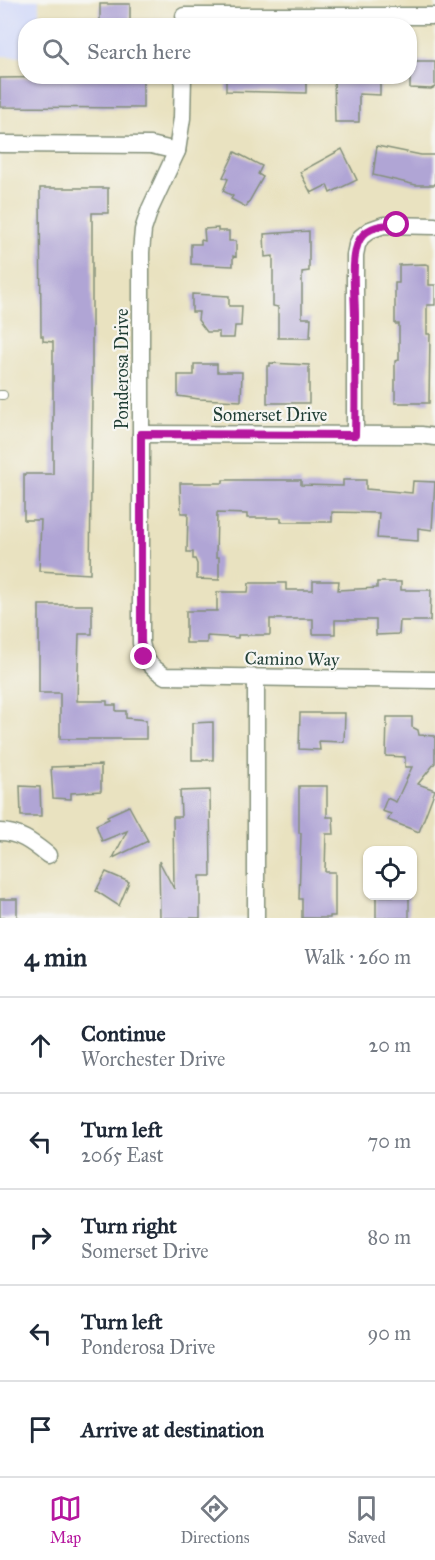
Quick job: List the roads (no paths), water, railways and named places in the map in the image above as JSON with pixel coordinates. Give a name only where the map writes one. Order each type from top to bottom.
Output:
[{"type":"street","points":[[184,14],[403,8],[435,16]]},
{"type":"street","name":"Ponderosa Drive","points":[[151,667],[144,657],[141,642],[141,252],[143,230],[150,209],[177,151],[182,118],[183,84]]},
{"type":"street","points":[[0,144],[151,146],[177,151]]},
{"type":"street","points":[[355,435],[357,245],[361,237],[370,230],[384,225],[435,226]]},
{"type":"street","name":"Somerset Drive","points":[[141,434],[435,437]]},
{"type":"street","name":"Camino Way","points":[[151,667],[165,676],[435,680]]},
{"type":"street","points":[[256,678],[256,918]]},
{"type":"street","points":[[0,832],[28,839],[48,855]]}]
